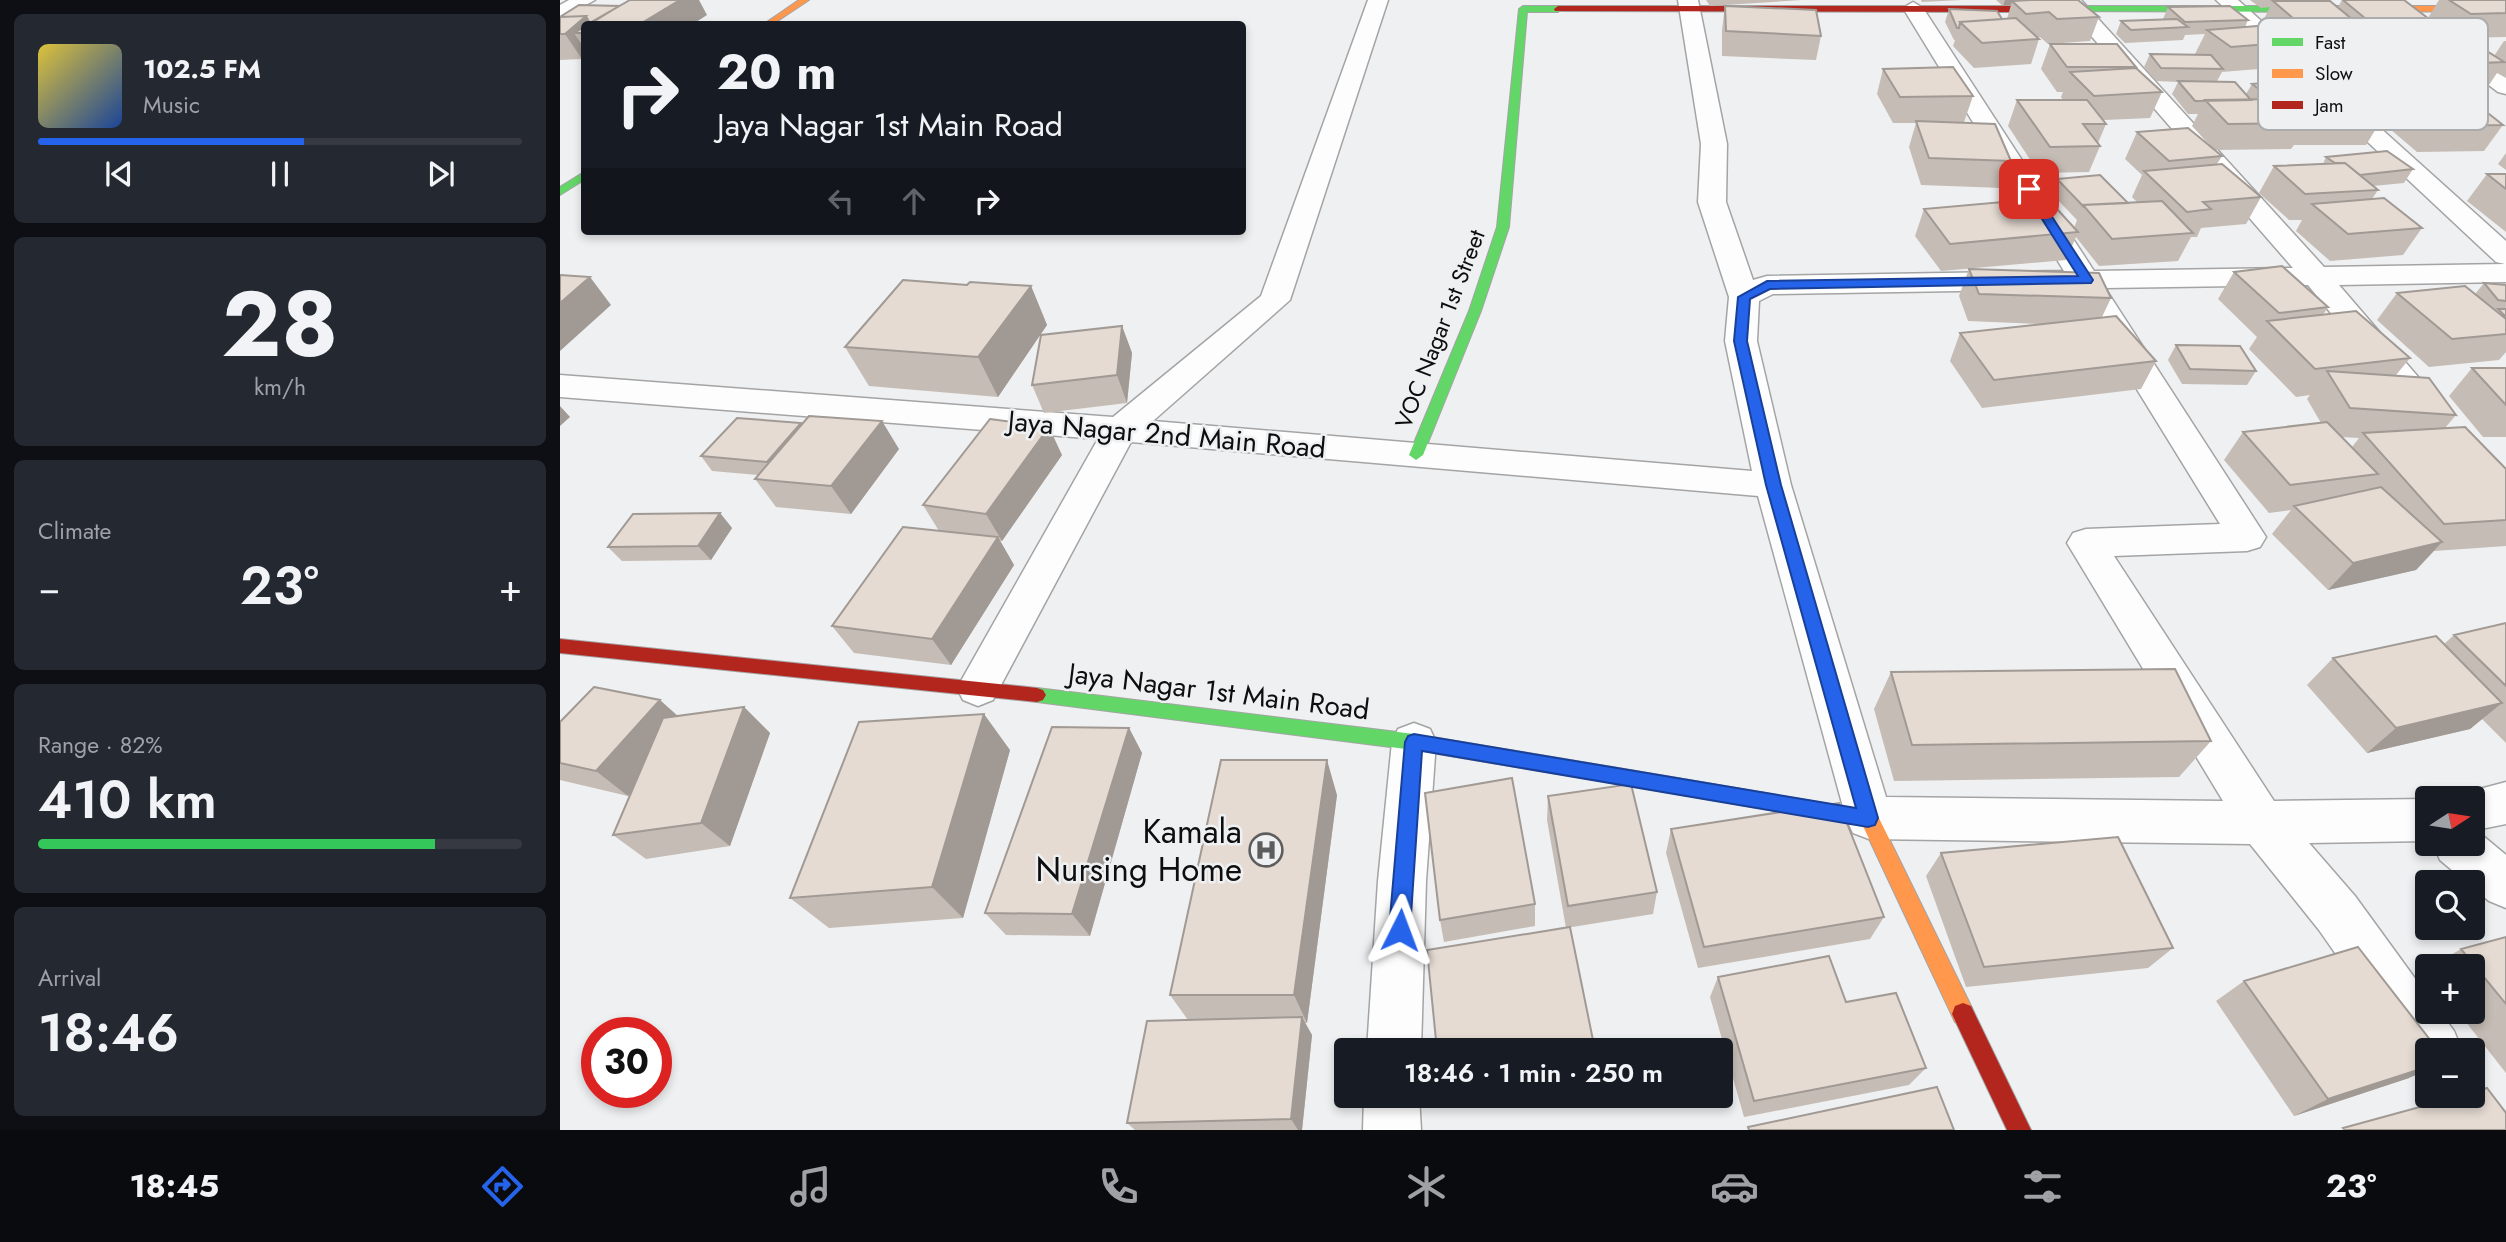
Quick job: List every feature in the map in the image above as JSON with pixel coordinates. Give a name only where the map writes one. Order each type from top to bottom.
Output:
[{"type":"main road","points":[[773,21],[805,0]]},
{"type":"main road","points":[[1689,5],[1913,8],[2072,3],[2506,9]]},
{"type":"main road","name":"VOC Nagar 1st Street","points":[[1416,455],[1475,311],[1503,227],[1523,9],[1689,5]]},
{"type":"main road","points":[[560,192],[581,177]]},
{"type":"main road","name":"Jaya Nagar 1st Main Road","points":[[560,646],[978,688],[1414,742],[1868,818]]},
{"type":"main road","points":[[1868,818],[2019,1130]]},
{"type":"street","points":[[560,13],[585,0]]},
{"type":"street","points":[[978,688],[1120,430],[1275,300],[1378,0]]},
{"type":"street","points":[[2072,3],[2317,276],[2454,441]]},
{"type":"street","points":[[1689,5],[1714,144],[1712,202],[1744,297],[1741,341],[1773,485],[1868,818],[2262,823],[2415,820]]},
{"type":"street","points":[[2231,6],[2258,31]]},
{"type":"street","points":[[2393,6],[2410,18]]},
{"type":"street","points":[[1913,8],[2248,537],[2086,543],[2262,823],[2337,913],[2426,1038]]},
{"type":"street","points":[[2488,75],[2506,88]]},
{"type":"street","points":[[2367,130],[2506,256]]},
{"type":"street","points":[[1744,297],[1767,285],[2506,272]]},
{"type":"street","name":"Jaya Nagar 2nd Main Road","points":[[560,386],[1773,485]]},
{"type":"street","points":[[1395,1038],[1402,881],[1414,742]]},
{"type":"street","points":[[2485,807],[2506,803]]},
{"type":"street","points":[[2471,856],[2506,885]]},
{"type":"street","points":[[1392,1108],[1391,1129],[1394,1130]]},
{"type":"building","points":[[630,0],[680,0],[645,21],[593,21]]},
{"type":"building","points":[[2078,0],[2099,17],[2057,19],[2049,12],[2026,14],[2012,1]]},
{"type":"building","points":[[2343,0],[2404,0],[2428,18],[2365,18]]},
{"type":"building","points":[[2449,0],[2506,0],[2506,13],[2471,14]]},
{"type":"building","points":[[2273,1],[2330,1],[2351,18],[2293,18]]},
{"type":"building","points":[[579,5],[619,6],[595,21],[588,21],[586,16],[560,17]]},
{"type":"building","points":[[1725,6],[1816,10],[1821,36],[1726,31]]},
{"type":"building","points":[[2230,6],[2248,20],[2185,22],[2168,7]]},
{"type":"building","points":[[1949,9],[1997,11],[2002,19],[1960,22],[1957,28]]},
{"type":"building","points":[[586,16],[565,34],[560,34],[560,17]]},
{"type":"building","points":[[2016,18],[2039,39],[1982,43],[1960,22]]},
{"type":"building","points":[[2177,19],[2188,27],[2131,30],[2121,21]]},
{"type":"building","points":[[2258,26],[2258,45],[2231,47],[2207,30]]},
{"type":"building","points":[[2050,44],[2117,44],[2136,67],[2067,67]]},
{"type":"building","points":[[2488,52],[2504,62],[2488,63]]},
{"type":"building","points":[[2150,54],[2211,55],[2223,69],[2161,68]]},
{"type":"building","points":[[1953,67],[1973,96],[1900,97],[1883,69]]},
{"type":"building","points":[[2136,68],[2162,92],[2094,96],[2070,72]]},
{"type":"building","points":[[2178,81],[2235,82],[2251,100],[2195,101]]},
{"type":"building","points":[[2258,99],[2258,124],[2228,124],[2205,100]]},
{"type":"building","points":[[2017,100],[2087,100],[2106,124],[2083,124],[2100,146],[2050,147]]},
{"type":"building","points":[[2488,113],[2503,125],[2488,125]]},
{"type":"building","points":[[1916,121],[1995,124],[2011,161],[1929,158]]},
{"type":"building","points":[[2188,128],[2222,156],[2169,161],[2137,132]]},
{"type":"building","points":[[2387,151],[2413,169],[2360,175],[2345,163],[2335,163],[2326,157]]},
{"type":"building","points":[[2345,163],[2378,190],[2305,194],[2274,166]]},
{"type":"building","points":[[2222,164],[2261,197],[2203,202],[2211,209],[2187,212],[2144,171]]},
{"type":"building","points":[[2487,174],[2506,174],[2506,189]]},
{"type":"building","points":[[2100,175],[2128,203],[2083,206],[2057,179]]},
{"type":"building","points":[[2047,198],[2078,232],[1950,244],[1924,209]]},
{"type":"building","points":[[2384,198],[2422,228],[2348,234],[2312,204]]},
{"type":"building","points":[[2162,201],[2193,233],[2112,239],[2083,205]]},
{"type":"building","points":[[2282,266],[2328,307],[2279,313],[2234,272]]},
{"type":"building","points":[[1969,269],[2099,273],[2111,298],[1979,294]]},
{"type":"building","points":[[560,275],[590,277],[560,303]]},
{"type":"building","points":[[903,280],[1031,286],[978,357],[845,347]]},
{"type":"building","points":[[2484,283],[2506,285],[2506,301],[2498,300]]},
{"type":"building","points":[[2465,286],[2506,319],[2506,334],[2452,339],[2397,293]]},
{"type":"building","points":[[2498,309],[2506,309],[2506,317]]},
{"type":"building","points":[[2356,311],[2410,358],[2315,369],[2267,321]]},
{"type":"building","points":[[2116,316],[2156,361],[1994,380],[1960,333]]},
{"type":"building","points":[[1122,326],[1117,375],[1032,385],[1041,335]]},
{"type":"building","points":[[2176,345],[2240,346],[2256,371],[2190,369]]},
{"type":"building","points":[[2472,368],[2506,368],[2506,405]]},
{"type":"building","points":[[2327,371],[2429,378],[2456,415],[2350,408]]},
{"type":"building","points":[[809,416],[882,421],[831,486],[755,479]]},
{"type":"building","points":[[737,418],[801,423],[767,462],[701,456]]},
{"type":"building","points":[[990,419],[1049,427],[986,514],[923,505]]},
{"type":"building","points":[[2327,422],[2378,474],[2290,485],[2243,432]]},
{"type":"building","points":[[2465,427],[2506,469],[2506,520],[2444,524],[2363,433]]},
{"type":"building","points":[[2381,487],[2442,542],[2353,563],[2294,506]]},
{"type":"building","points":[[720,513],[698,546],[608,547],[633,514]]},
{"type":"building","points":[[903,527],[998,537],[932,639],[832,626]]},
{"type":"building","points":[[2506,623],[2506,686],[2454,635]]},
{"type":"building","points":[[2436,636],[2502,703],[2396,728],[2333,658]]},
{"type":"building","points":[[2175,669],[2211,741],[1912,745],[1891,672]]},
{"type":"building","points":[[594,687],[660,700],[596,771],[560,763],[560,722]]},
{"type":"building","points":[[744,707],[701,823],[613,835],[663,718]]},
{"type":"building","points":[[984,714],[932,887],[790,898],[859,722]]},
{"type":"building","points":[[1052,727],[1129,728],[1072,914],[985,913]]},
{"type":"building","points":[[1221,760],[1327,760],[1294,995],[1170,995]]},
{"type":"building","points":[[1512,778],[1535,904],[1440,920],[1425,793]]},
{"type":"building","points":[[1631,784],[1657,892],[1568,906],[1548,796]]},
{"type":"building","points":[[1839,803],[1884,917],[1704,947],[1671,829]]},
{"type":"building","points":[[2118,837],[2173,948],[1984,967],[1941,853]]},
{"type":"building","points":[[1570,927],[1593,1038],[1436,1038],[1427,950]]},
{"type":"building","points":[[2506,937],[2506,1004],[2485,978],[2485,954],[2465,954],[2461,949]]},
{"type":"building","points":[[2358,947],[2415,1020],[2415,1024],[2429,1038],[2415,1038],[2415,1071],[2328,1099],[2244,981]]},
{"type":"building","points":[[1829,956],[1846,1002],[1896,993],[1926,1068],[1754,1101],[1718,977]]},
{"type":"building","points":[[1302,1017],[1291,1119],[1127,1123],[1147,1021]]},
{"type":"building","points":[[1937,1087],[1954,1130],[1749,1130],[1748,1127]]},
{"type":"building","points":[[2485,1089],[2506,1113],[2506,1130],[2343,1128],[2416,1108],[2485,1108]]},
{"type":"traffic: fast","points":[[1416,455],[1475,311],[1503,227],[1523,9],[1558,9]]},
{"type":"traffic: fast","points":[[2011,9],[2356,9]]},
{"type":"traffic: fast","points":[[560,192],[581,177]]},
{"type":"traffic: fast","points":[[1037,695],[1414,742],[1630,778]]},
{"type":"traffic: slow","points":[[773,21],[805,0]]},
{"type":"traffic: slow","points":[[2356,9],[2506,9]]},
{"type":"traffic: slow","points":[[1630,778],[1869,818],[1963,1014]]},
{"type":"traffic: jam","points":[[1558,9],[2011,9]]},
{"type":"traffic: jam","points":[[560,646],[1037,695]]},
{"type":"traffic: jam","points":[[1963,1014],[2019,1130]]},
{"type":"place","name":"Kamala Nursing Home","points":[[1266,850]]},
{"type":"route","points":[[1400,930],[1414,742],[1868,818],[1773,485],[1741,341],[1744,297],[1767,285],[2087,280],[2029,189]]}]
